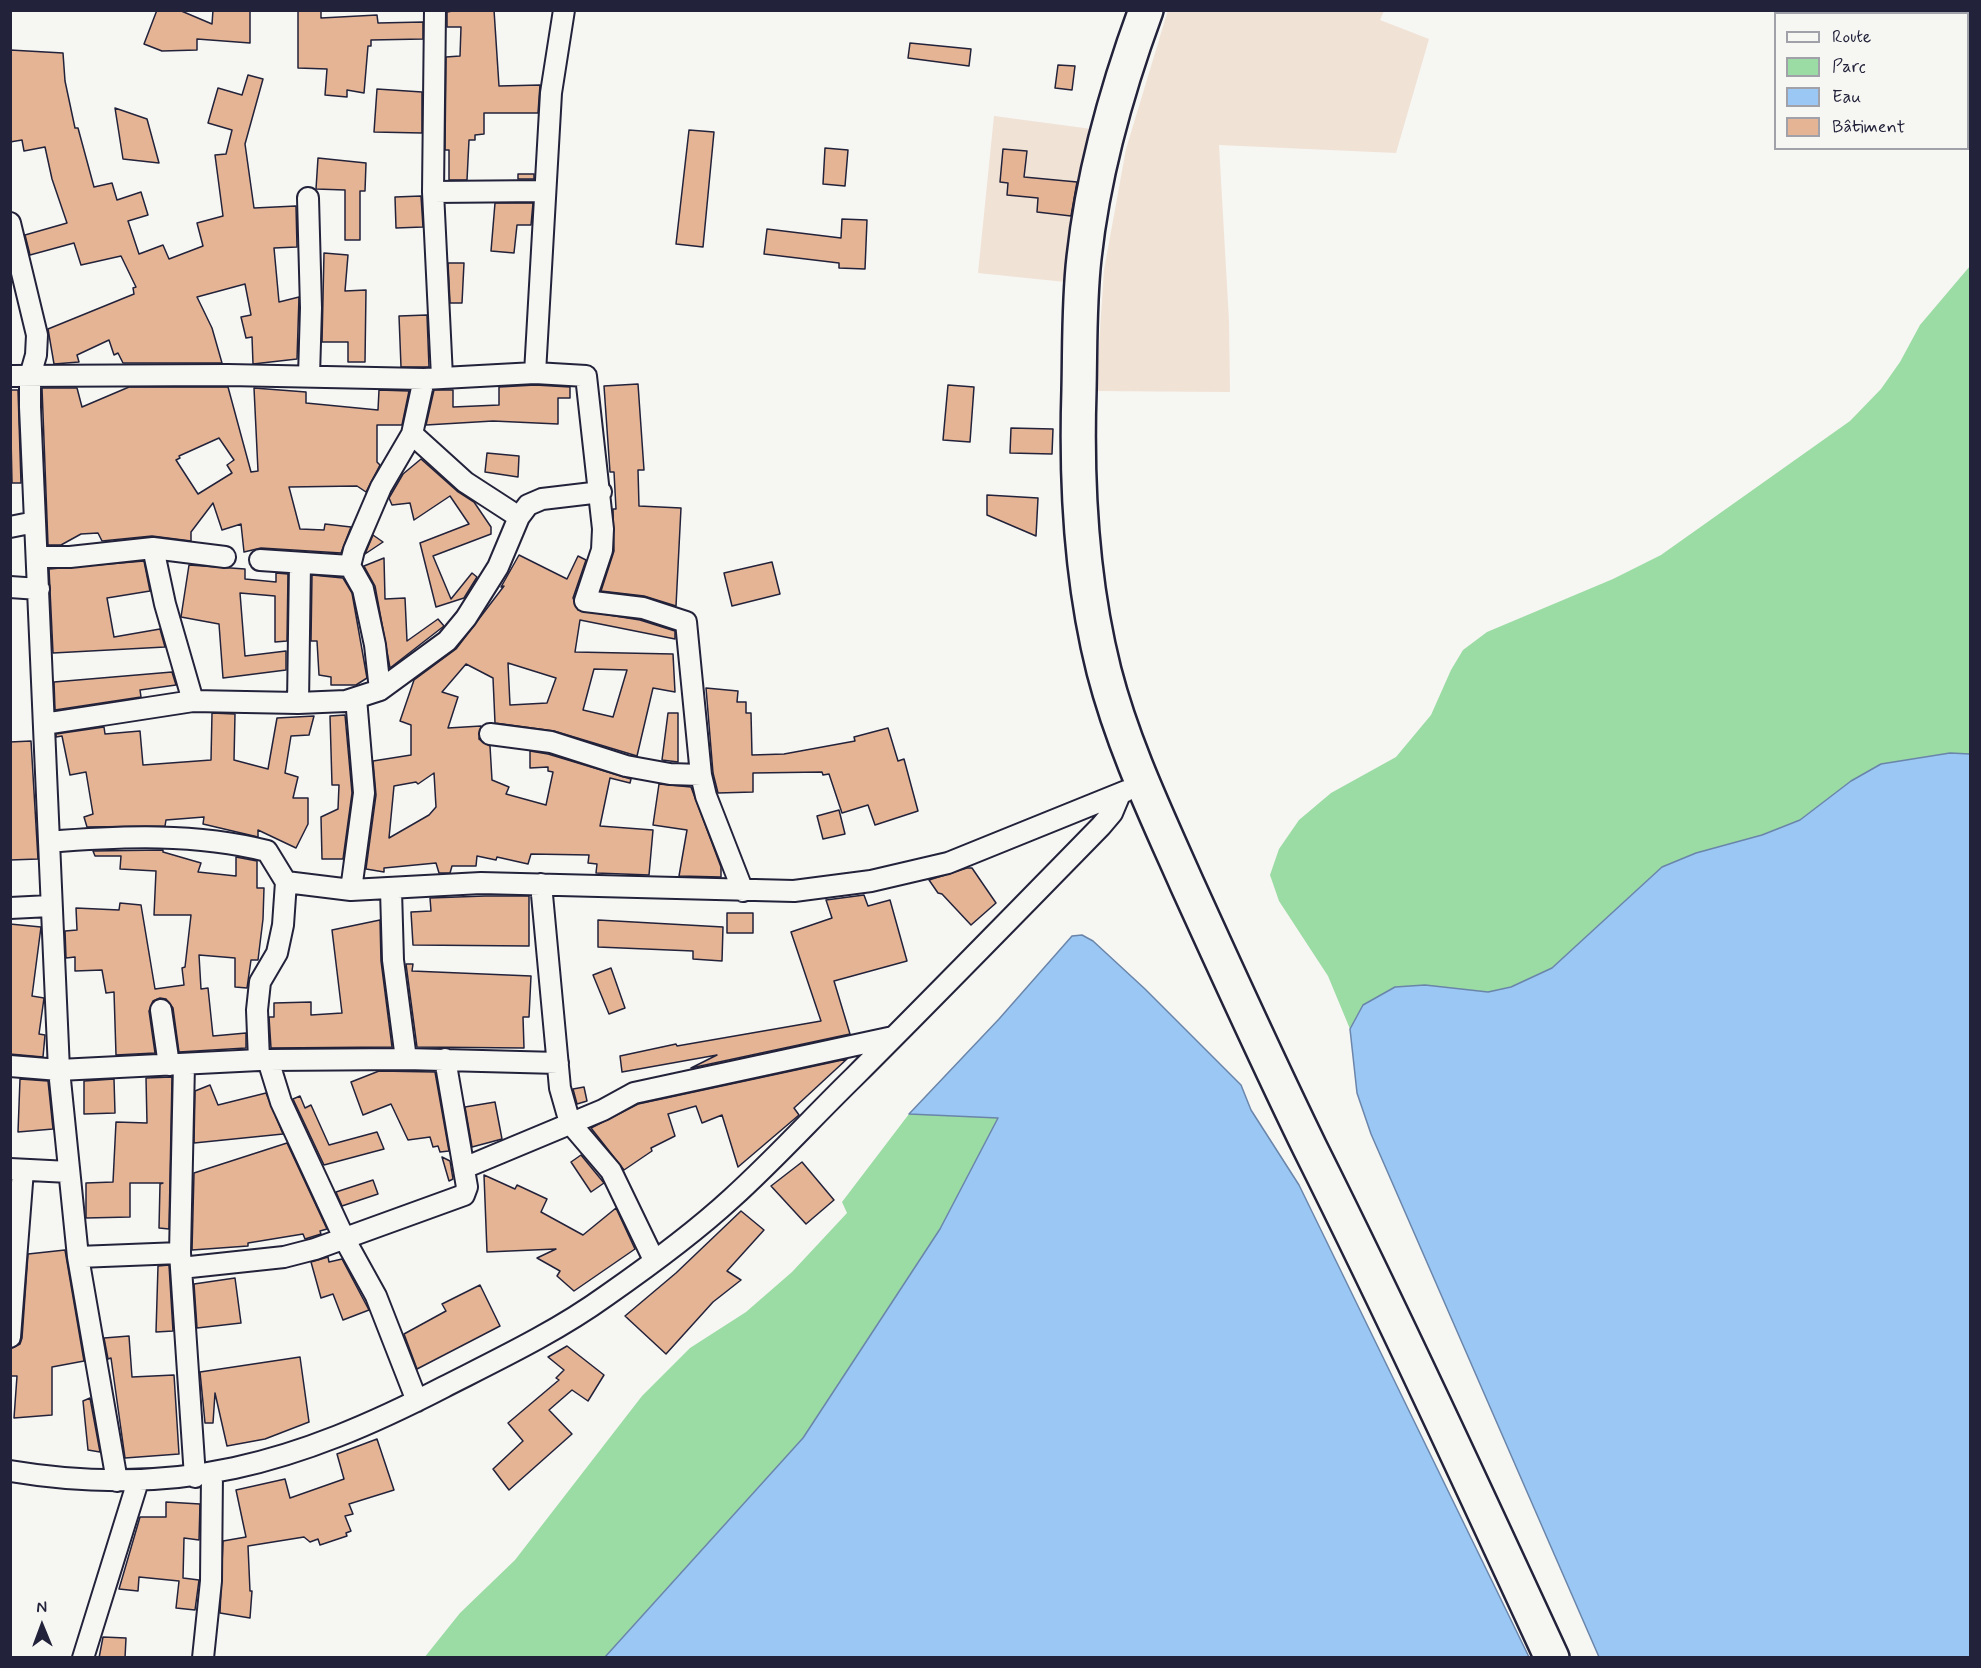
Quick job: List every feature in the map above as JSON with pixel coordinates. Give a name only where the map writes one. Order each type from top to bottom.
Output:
[{"type":"highway","points":[[1146,10],[1112,121],[1087,233],[1080,308],[1078,432],[1082,531],[1095,626],[1131,789],[1404,1337],[1552,1658]]},
{"type":"street","points":[[380,690],[375,645],[363,589],[350,566],[354,550],[381,487],[412,434],[433,378],[435,10]]},
{"type":"street","points":[[535,373],[551,93],[564,10]]},
{"type":"street","points":[[433,192],[545,191]]},
{"type":"street","points":[[308,198],[311,308],[309,376]]},
{"type":"street","points":[[10,223],[37,335],[36,355],[20,376],[35,522],[39,589],[50,906],[59,1070],[78,1257],[117,1481]]},
{"type":"street","points":[[20,376],[433,378],[535,373],[584,375],[588,379],[603,529],[602,550],[585,601],[643,608],[686,622],[701,775],[706,796],[743,891]]},
{"type":"street","points":[[412,434],[465,482],[519,517]]},
{"type":"street","points":[[44,724],[193,701],[298,703],[356,698],[380,690],[447,642],[466,618],[498,567],[519,517],[528,505],[542,499],[601,492]]},
{"type":"street","points":[[10,527],[35,522]]},
{"type":"street","points":[[37,557],[70,557],[153,548],[225,557]]},
{"type":"street","points":[[153,548],[165,604],[193,701]]},
{"type":"street","points":[[260,560],[350,566]]},
{"type":"street","points":[[298,703],[300,563]]},
{"type":"street","points":[[10,587],[39,589]]},
{"type":"street","points":[[351,890],[364,793],[356,698]]},
{"type":"street","points":[[490,734],[551,742],[626,766],[670,774],[701,775]]},
{"type":"street","points":[[286,882],[351,890],[391,890],[462,883],[794,891],[836,886],[948,863],[1131,789]]},
{"type":"street","points":[[10,1471],[138,1482],[204,1475],[286,1456],[322,1444],[417,1401],[500,1359],[604,1298],[731,1199],[1101,826],[1131,789]]},
{"type":"street","points":[[49,842],[111,837],[181,838],[267,851],[286,882],[283,925],[277,953],[260,982],[257,1010],[264,1060],[345,1240],[376,1296],[417,1401]]},
{"type":"street","points":[[542,884],[562,1102],[570,1123],[611,1171],[654,1260]]},
{"type":"street","points":[[391,890],[393,960],[405,1059]]},
{"type":"street","points":[[10,908],[50,906]]},
{"type":"street","points":[[161,1010],[177,1065],[180,1260],[204,1475],[211,1581],[202,1658]]},
{"type":"street","points":[[464,1168],[603,1110],[634,1093],[894,1037]]},
{"type":"street","points":[[10,1066],[59,1070],[264,1060],[405,1059],[558,1063]]},
{"type":"street","points":[[78,1257],[180,1260],[285,1257],[345,1240],[464,1195],[467,1187],[445,1059]]},
{"type":"street","points":[[10,1336],[17,1169],[69,1172]]},
{"type":"street","points":[[83,1658],[138,1482]]},
{"type":"shaded area","points":[[1168,10],[1384,11],[1380,20],[1429,39],[1396,153],[1219,145],[1229,321],[1230,392],[1096,391],[1104,270],[1126,149]]},
{"type":"shaded area","points":[[994,116],[1114,132],[1085,284],[978,273]]},
{"type":"green space","points":[[1970,266],[1970,754],[1950,753],[1881,764],[1851,781],[1800,820],[1762,835],[1696,853],[1662,867],[1552,968],[1511,987],[1488,992],[1425,985],[1363,1005],[1350,1029],[1328,976],[1279,901],[1270,875],[1279,849],[1299,820],[1331,793],[1396,757],[1431,715],[1451,670],[1463,650],[1487,632],[1613,579],[1661,555],[1850,421],[1881,389],[1900,362],[1920,325]]},
{"type":"green space","points":[[909,1114],[998,1118],[940,1229],[803,1438],[605,1657],[424,1658],[460,1613],[515,1560],[642,1396],[690,1348],[746,1312],[792,1272],[847,1213],[842,1202]]},
{"type":"water","points":[[1950,753],[1970,754],[1970,1657],[1599,1657],[1371,1134],[1357,1093],[1350,1029],[1363,1005],[1395,987],[1425,985],[1488,992],[1511,987],[1552,968],[1662,867],[1696,853],[1762,835],[1800,820],[1851,781],[1881,764]]},
{"type":"water","points":[[1082,935],[1093,941],[1145,989],[1241,1085],[1251,1110],[1299,1185],[1529,1657],[605,1657],[803,1438],[940,1229],[998,1118],[909,1114],[999,1019],[1072,936]]},
{"type":"building","points":[[157,10],[179,10],[212,24],[213,10],[250,10],[250,43],[197,39],[197,50],[162,51],[144,44]]},
{"type":"building","points":[[298,10],[321,10],[321,18],[377,15],[378,23],[423,22],[423,39],[371,40],[371,46],[368,46],[364,93],[347,90],[347,97],[325,95],[327,69],[298,68]]},
{"type":"building","points":[[494,10],[499,86],[540,85],[538,113],[484,113],[484,134],[475,135],[475,140],[469,140],[467,180],[449,180],[449,150],[445,150],[446,57],[460,56],[461,27],[447,27],[447,12]]},
{"type":"building","points":[[910,43],[971,49],[969,66],[908,58]]},
{"type":"building","points":[[10,50],[63,53],[65,81],[75,128],[78,128],[94,187],[112,183],[117,200],[141,192],[148,215],[128,221],[139,254],[163,245],[169,259],[203,246],[197,223],[223,216],[215,155],[226,154],[232,130],[208,123],[218,88],[242,95],[248,75],[263,79],[245,144],[254,208],[296,206],[297,247],[274,248],[279,302],[299,297],[297,359],[253,364],[252,337],[246,338],[241,317],[251,315],[245,284],[197,297],[212,328],[222,363],[123,363],[118,353],[114,355],[109,340],[77,355],[79,362],[54,364],[48,329],[134,294],[133,288],[136,287],[121,256],[81,265],[74,243],[30,255],[25,235],[67,223],[52,179],[45,147],[24,151],[22,140],[10,142]]},
{"type":"building","points":[[1058,65],[1075,66],[1072,90],[1055,88]]},
{"type":"building","points":[[377,89],[422,92],[422,133],[374,132]]},
{"type":"building","points":[[115,108],[147,119],[159,163],[123,159]]},
{"type":"building","points":[[689,130],[714,132],[703,247],[676,244]]},
{"type":"building","points":[[825,148],[848,150],[845,186],[823,184]]},
{"type":"building","points":[[1003,149],[1027,151],[1024,177],[1077,182],[1071,216],[1037,212],[1038,198],[1007,195],[1008,183],[1000,182]]},
{"type":"building","points":[[318,158],[366,163],[365,191],[360,191],[360,240],[345,240],[345,190],[316,189]]},
{"type":"building","points":[[518,174],[534,174],[534,179],[518,179]]},
{"type":"building","points":[[421,196],[423,227],[396,228],[395,197]]},
{"type":"building","points":[[495,203],[533,203],[531,225],[517,225],[514,253],[491,251]]},
{"type":"building","points":[[842,219],[867,220],[865,269],[839,268],[839,263],[764,254],[767,229],[841,238]]},
{"type":"building","points":[[324,253],[348,255],[345,291],[366,290],[365,362],[348,362],[348,342],[322,342]]},
{"type":"building","points":[[448,263],[464,263],[462,303],[450,303]]},
{"type":"building","points":[[427,315],[429,367],[401,367],[399,316]]},
{"type":"building","points":[[638,384],[644,470],[638,470],[639,506],[681,508],[676,606],[644,596],[601,591],[614,551],[613,509],[616,509],[614,472],[610,472],[604,386]]},
{"type":"building","points":[[535,385],[570,387],[570,398],[558,398],[558,424],[493,421],[426,425],[434,390],[453,390],[453,407],[499,405],[499,387]]},
{"type":"building","points":[[948,385],[974,387],[970,442],[943,440]]},
{"type":"building","points":[[129,387],[228,387],[251,472],[258,471],[254,388],[306,392],[306,403],[378,410],[379,390],[409,391],[402,425],[377,425],[377,462],[380,465],[366,492],[357,486],[289,487],[300,529],[324,530],[325,524],[351,527],[341,553],[261,548],[244,552],[241,524],[222,530],[213,503],[191,532],[191,541],[152,536],[102,541],[98,533],[81,534],[61,545],[48,545],[42,388],[77,388],[82,407]],"holes":[[[219,438],[234,460],[227,465],[232,473],[198,494],[176,460],[180,458],[179,456]]]},
{"type":"building","points":[[10,390],[18,390],[21,483],[12,483]]},
{"type":"building","points":[[1011,428],[1053,429],[1052,454],[1010,453]]},
{"type":"building","points":[[487,453],[519,456],[518,477],[485,472]]},
{"type":"building","points":[[421,459],[457,491],[474,502],[491,527],[491,534],[433,556],[451,599],[472,573],[477,577],[464,598],[436,607],[420,543],[469,524],[450,496],[414,520],[410,503],[392,505],[389,498],[403,474]]},
{"type":"building","points":[[987,495],[1038,498],[1036,536],[987,515]]},
{"type":"building","points":[[373,535],[383,542],[365,554]]},
{"type":"building","points":[[519,555],[567,579],[578,556],[586,560],[573,598],[578,610],[640,620],[675,631],[675,639],[580,620],[575,652],[673,654],[675,692],[653,688],[637,756],[554,731],[495,723],[493,678],[466,664],[442,692],[458,697],[448,728],[481,726],[479,739],[490,746],[492,780],[509,787],[506,794],[546,805],[553,772],[548,771],[548,767],[530,768],[530,751],[548,754],[631,779],[630,783],[610,778],[600,826],[653,830],[649,875],[596,873],[597,864],[588,863],[589,855],[531,854],[528,864],[497,857],[496,860],[477,856],[476,866],[452,866],[450,873],[439,873],[436,863],[384,868],[384,872],[366,869],[376,795],[373,761],[411,755],[411,725],[400,721],[414,680],[456,649],[504,586],[501,587]],"holes":[[[508,663],[556,678],[547,703],[510,705]],[[594,669],[627,670],[613,717],[583,710]],[[434,773],[436,807],[429,815],[389,838],[394,786],[416,782],[418,784]]]},
{"type":"building","points":[[384,558],[385,599],[405,598],[407,641],[438,619],[444,626],[390,668],[375,586],[364,566]]},
{"type":"building","points":[[144,561],[150,591],[107,598],[114,637],[160,629],[165,647],[53,653],[49,569]]},
{"type":"building","points":[[772,562],[780,594],[732,606],[724,573]]},
{"type":"building","points":[[189,565],[245,569],[245,579],[276,582],[276,573],[288,574],[287,641],[275,642],[275,596],[240,593],[245,656],[286,651],[286,670],[223,678],[219,624],[181,617]]},
{"type":"building","points":[[312,575],[343,578],[352,593],[367,678],[356,685],[331,685],[331,677],[319,675],[317,641],[311,641]]},
{"type":"building","points":[[172,672],[176,685],[140,690],[141,697],[55,710],[54,682]]},
{"type":"building","points":[[706,688],[738,691],[737,702],[746,702],[746,713],[751,713],[752,755],[784,754],[855,741],[854,737],[888,728],[898,761],[904,759],[918,811],[875,825],[868,805],[842,813],[829,774],[823,775],[822,772],[753,773],[753,792],[718,793],[713,773]]},
{"type":"building","points":[[212,713],[235,714],[234,760],[268,769],[277,718],[314,716],[309,735],[291,736],[285,773],[298,777],[293,798],[308,798],[308,824],[296,848],[258,830],[258,837],[203,824],[204,817],[166,820],[165,826],[87,827],[84,817],[93,814],[86,772],[70,775],[62,736],[56,737],[56,734],[104,727],[105,734],[140,731],[143,765],[211,760]]},
{"type":"building","points":[[668,713],[678,713],[678,762],[662,760]]},
{"type":"building","points":[[345,715],[352,793],[343,859],[322,859],[321,817],[338,809],[339,785],[332,785],[330,716]]},
{"type":"building","points":[[31,741],[38,859],[10,860],[10,742]]},
{"type":"building","points":[[659,784],[691,787],[721,867],[721,877],[679,876],[687,830],[653,825]]},
{"type":"building","points":[[839,810],[845,834],[823,839],[817,816]]},
{"type":"building","points":[[163,850],[163,852],[201,863],[198,872],[236,876],[236,857],[257,861],[257,888],[264,888],[263,919],[258,960],[251,960],[247,988],[235,987],[235,958],[199,955],[201,989],[208,988],[213,1036],[246,1033],[246,1048],[179,1052],[173,1008],[166,999],[160,998],[153,1001],[149,1011],[155,1053],[116,1055],[114,992],[106,993],[102,970],[75,971],[75,957],[66,958],[65,931],[77,930],[76,908],[119,910],[120,903],[141,905],[155,989],[184,985],[182,968],[185,967],[191,915],[154,915],[156,871],[120,869],[121,856],[95,856],[93,851]]},
{"type":"building","points":[[972,868],[996,903],[971,925],[942,894],[938,893],[929,880]]},
{"type":"building","points":[[864,895],[868,906],[890,900],[907,961],[834,981],[850,1034],[691,1068],[717,1055],[622,1072],[620,1056],[676,1044],[677,1046],[821,1021],[791,932],[832,918],[826,900]]},
{"type":"building","points":[[529,896],[529,946],[413,945],[411,912],[431,911],[430,898]]},
{"type":"building","points":[[727,913],[753,913],[753,933],[727,933]]},
{"type":"building","points":[[380,920],[381,961],[392,1047],[271,1048],[269,1017],[274,1017],[274,1003],[311,1002],[311,1015],[342,1013],[332,930]]},
{"type":"building","points":[[598,920],[723,927],[722,961],[693,959],[693,951],[598,947]]},
{"type":"building","points":[[10,924],[41,927],[32,996],[44,998],[39,1034],[45,1035],[43,1057],[10,1054]]},
{"type":"building","points":[[406,964],[413,964],[412,971],[531,976],[529,1017],[523,1017],[524,1048],[417,1047]]},
{"type":"building","points":[[611,968],[625,1008],[609,1014],[593,975]]},
{"type":"building","points":[[847,1059],[794,1108],[799,1115],[738,1167],[722,1115],[702,1123],[696,1106],[668,1114],[675,1136],[651,1148],[652,1151],[624,1170],[591,1128],[638,1104]]},
{"type":"building","points":[[379,1071],[435,1072],[449,1151],[440,1152],[438,1146],[433,1147],[430,1137],[408,1140],[391,1104],[363,1115],[351,1082]]},
{"type":"building","points":[[172,1077],[169,1229],[159,1228],[160,1184],[163,1183],[130,1183],[130,1217],[86,1218],[86,1183],[113,1182],[116,1122],[147,1123],[146,1078]]},
{"type":"building","points":[[20,1079],[48,1081],[53,1129],[18,1132]]},
{"type":"building","points":[[114,1079],[115,1113],[84,1114],[84,1081]]},
{"type":"building","points":[[210,1085],[218,1105],[266,1093],[283,1134],[194,1143],[195,1091]]},
{"type":"building","points":[[584,1087],[587,1101],[577,1104],[573,1089]]},
{"type":"building","points":[[300,1096],[305,1108],[311,1105],[329,1145],[377,1132],[384,1149],[324,1165],[293,1099]]},
{"type":"building","points":[[495,1102],[502,1139],[472,1147],[465,1107]]},
{"type":"building","points":[[287,1143],[327,1229],[320,1231],[321,1234],[305,1239],[303,1234],[248,1243],[248,1246],[192,1250],[194,1173]]},
{"type":"building","points":[[581,1155],[604,1183],[591,1192],[571,1162]]},
{"type":"building","points":[[442,1157],[450,1161],[453,1179],[449,1181]]},
{"type":"building","points":[[802,1162],[834,1200],[806,1224],[771,1186]]},
{"type":"building","points":[[484,1175],[515,1189],[517,1185],[547,1199],[541,1212],[583,1235],[616,1208],[635,1249],[574,1291],[557,1276],[560,1271],[537,1258],[556,1249],[487,1252]]},
{"type":"building","points":[[373,1180],[378,1194],[342,1206],[336,1192]]},
{"type":"building","points":[[741,1211],[764,1230],[727,1271],[741,1280],[713,1302],[666,1354],[625,1316],[676,1273]]},
{"type":"building","points":[[65,1250],[84,1361],[52,1367],[52,1415],[14,1418],[17,1376],[10,1376],[10,1349],[20,1344],[22,1338],[28,1254]]},
{"type":"building","points":[[328,1257],[329,1262],[342,1259],[369,1310],[343,1320],[333,1294],[321,1298],[311,1262]]},
{"type":"building","points":[[169,1265],[173,1331],[156,1332],[158,1266]]},
{"type":"building","points":[[235,1278],[241,1323],[197,1328],[194,1284]]},
{"type":"building","points":[[480,1285],[500,1326],[417,1369],[404,1334],[446,1311],[442,1304]]},
{"type":"building","points":[[129,1336],[132,1377],[174,1375],[179,1454],[125,1458],[111,1358],[108,1359],[104,1338]]},
{"type":"building","points":[[567,1346],[604,1375],[588,1401],[572,1390],[549,1410],[572,1434],[509,1490],[493,1469],[523,1441],[508,1423],[559,1380],[556,1378],[564,1370],[548,1357]]},
{"type":"building","points":[[300,1357],[309,1422],[265,1439],[227,1446],[215,1393],[213,1423],[205,1423],[200,1372]]},
{"type":"building","points":[[90,1398],[100,1452],[88,1450],[83,1401]]},
{"type":"building","points":[[377,1439],[394,1490],[349,1504],[353,1514],[345,1516],[351,1531],[346,1533],[347,1536],[320,1545],[318,1539],[310,1542],[304,1537],[248,1546],[250,1591],[252,1591],[250,1618],[220,1613],[223,1541],[246,1537],[236,1490],[285,1479],[290,1498],[344,1479],[337,1454]]},
{"type":"building","points":[[166,1502],[200,1504],[199,1540],[184,1538],[183,1578],[199,1580],[195,1610],[176,1608],[179,1581],[139,1577],[138,1591],[119,1589],[140,1517],[166,1517]]},
{"type":"building","points":[[103,1637],[126,1638],[125,1658],[99,1658]]}]
